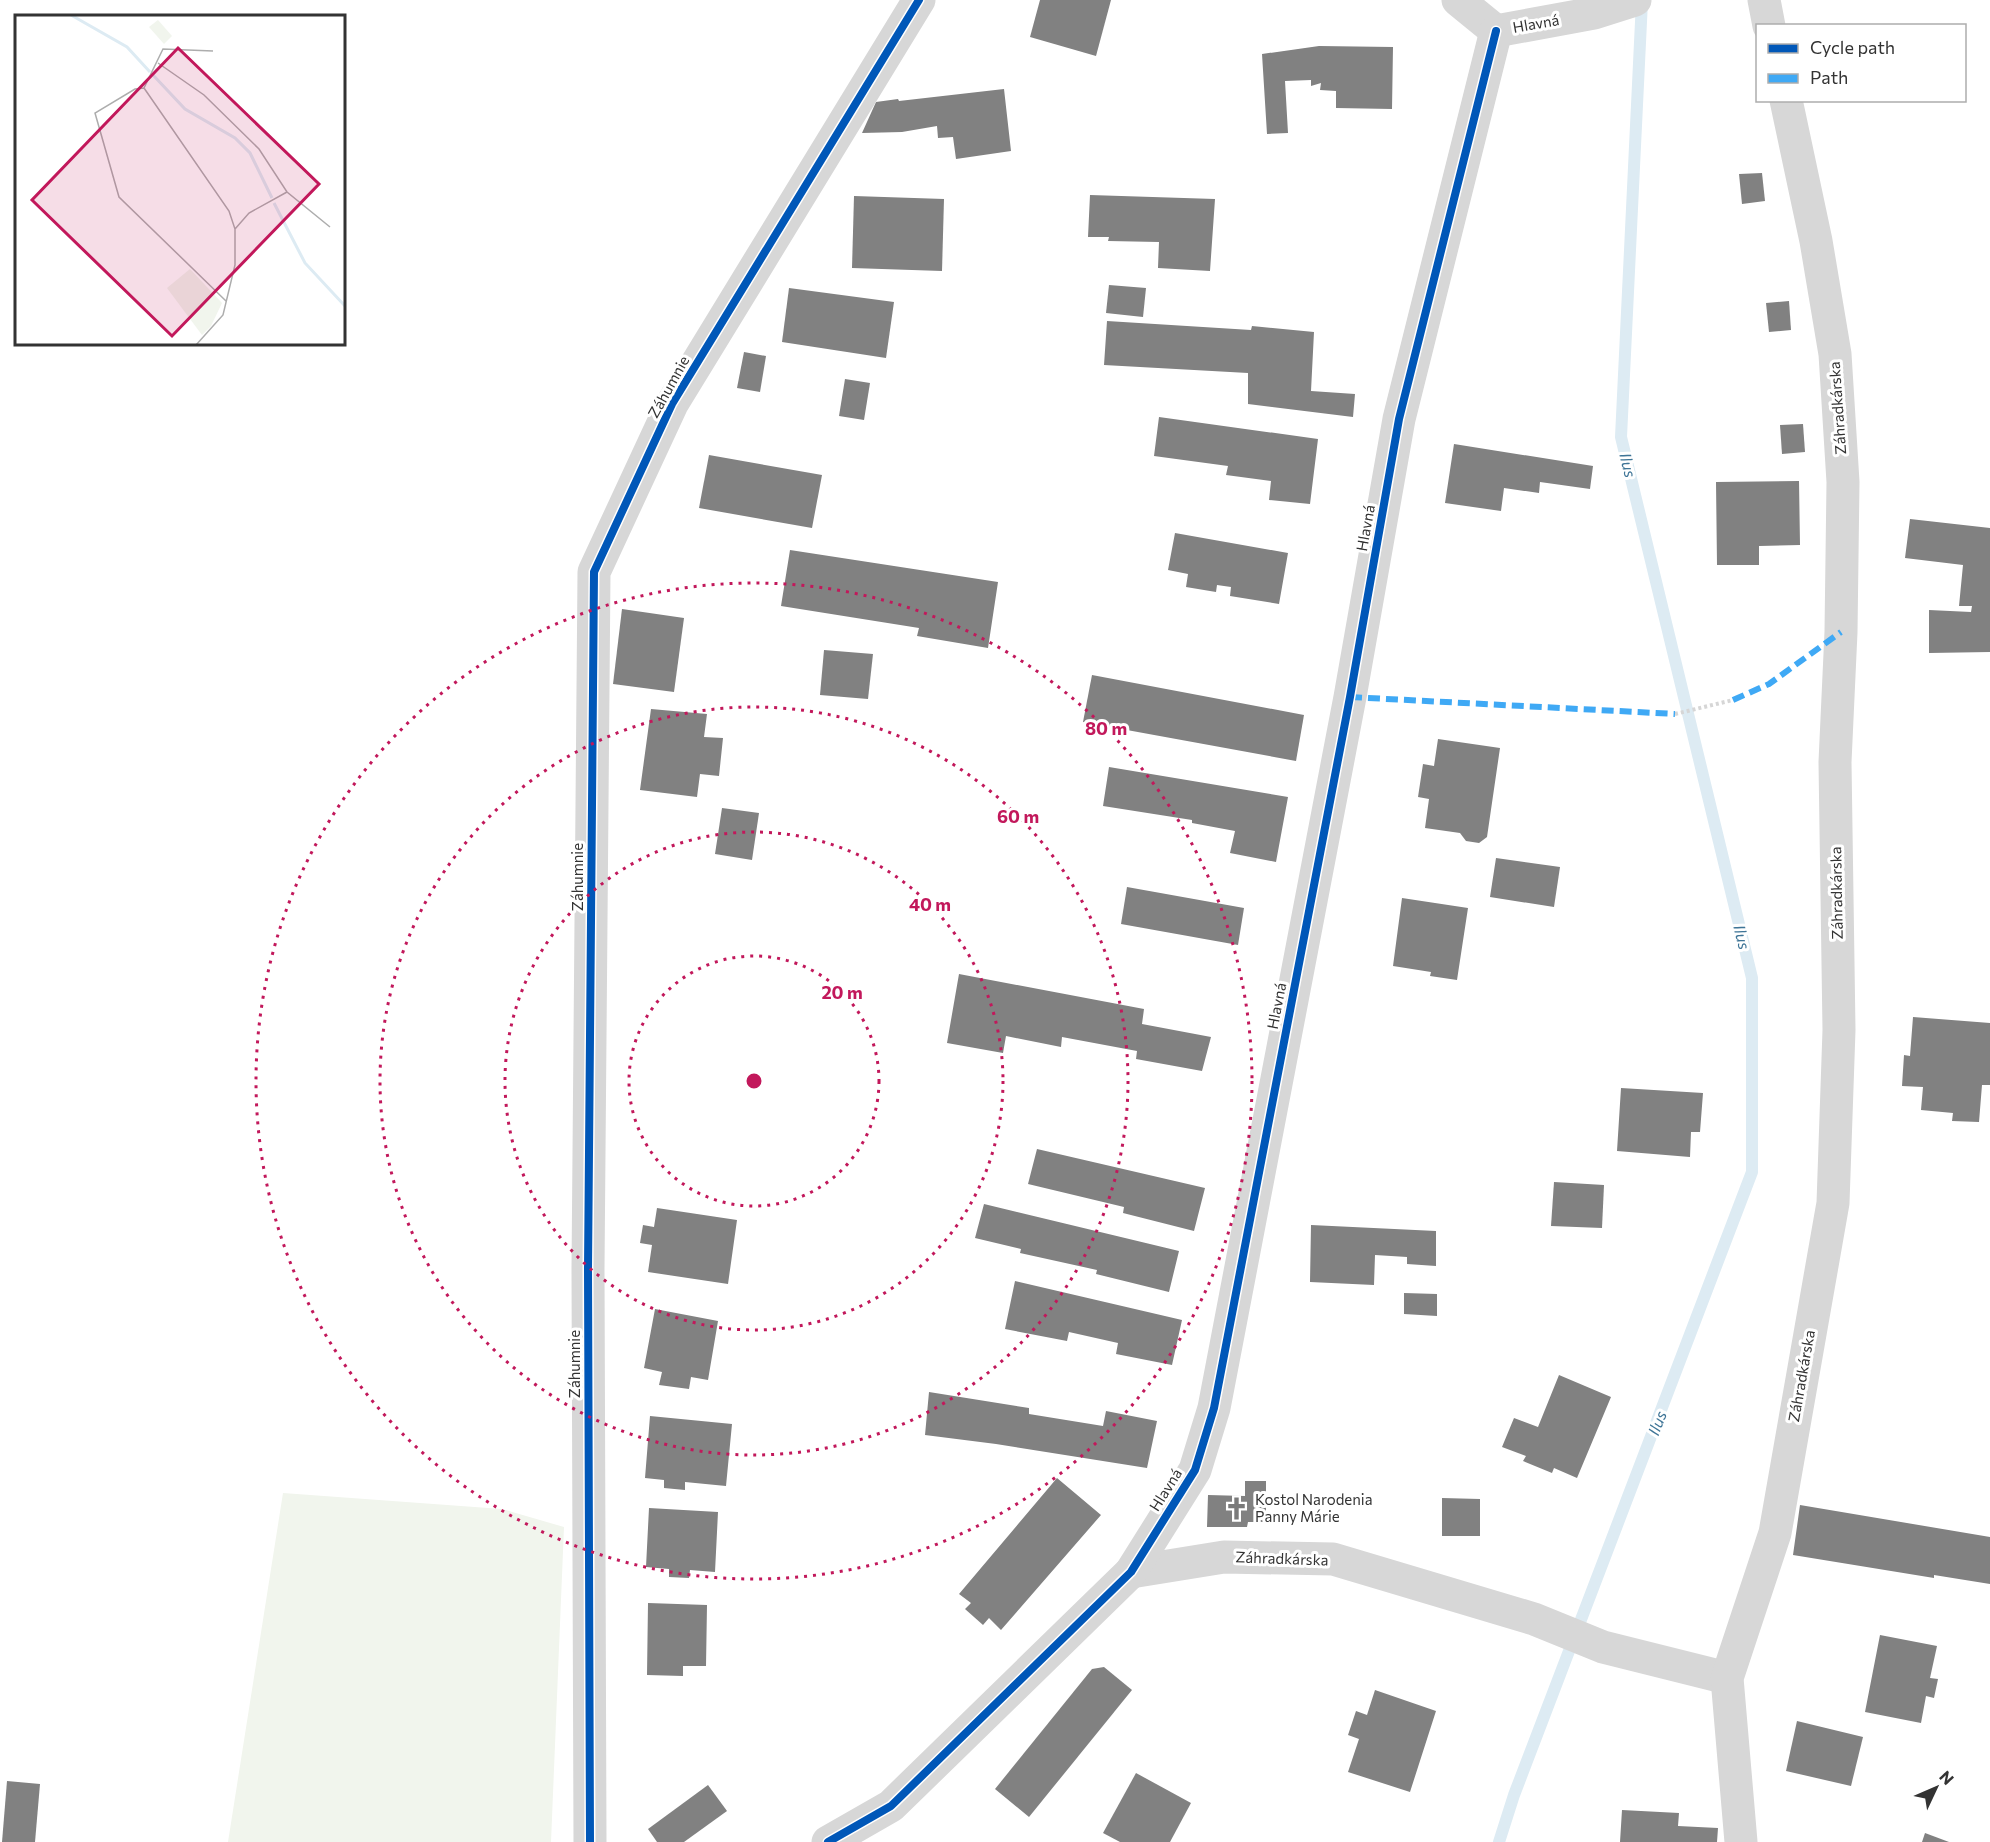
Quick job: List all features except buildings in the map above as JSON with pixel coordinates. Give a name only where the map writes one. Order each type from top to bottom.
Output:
[{"type":"street","name":"Záhumnie","points":[[590,1842],[588,1269],[594,572],[672,404],[919,0]]},
{"type":"street","points":[[1458,0],[1496,31]]},
{"type":"street","name":"Hlavná","points":[[828,1842],[891,1806],[1131,1572],[1195,1470],[1214,1407],[1350,697],[1399,419],[1496,31],[1594,13],[1635,0]]},
{"type":"street","points":[[1764,0],[1769,24]]},
{"type":"street","name":"Záhradkárska","points":[[1741,1842],[1727,1678],[1775,1533],[1833,1203],[1839,1030],[1834,762],[1841,632],[1843,482],[1835,354],[1816,241],[1786,102]]},
{"type":"street","name":"Záhradkárska","points":[[1131,1572],[1224,1557],[1333,1559],[1534,1619],[1603,1647],[1727,1678]]},
{"type":"path","points":[[1675,714],[1733,700]]},
{"type":"shaded area","points":[[283,1493],[502,1509],[564,1527],[551,1842],[228,1842]]},
{"type":"waterway","name":"Ilus","points":[[1499,1842],[1514,1795],[1752,1172],[1752,978],[1621,437],[1642,1]]},
{"type":"marked path","points":[[1733,700],[1769,684],[1841,632]]},
{"type":"marked path","points":[[1350,697],[1675,714]]},
{"type":"cycle path","points":[[590,1842],[588,1269],[594,572],[672,404],[919,0]]},
{"type":"cycle path","points":[[828,1842],[891,1806],[1131,1572],[1195,1470],[1214,1408],[1350,697],[1399,419],[1496,31]]},
{"type":"place","name":"Kostol Narodenia Panny Márie","points":[[1237,1509]]}]
